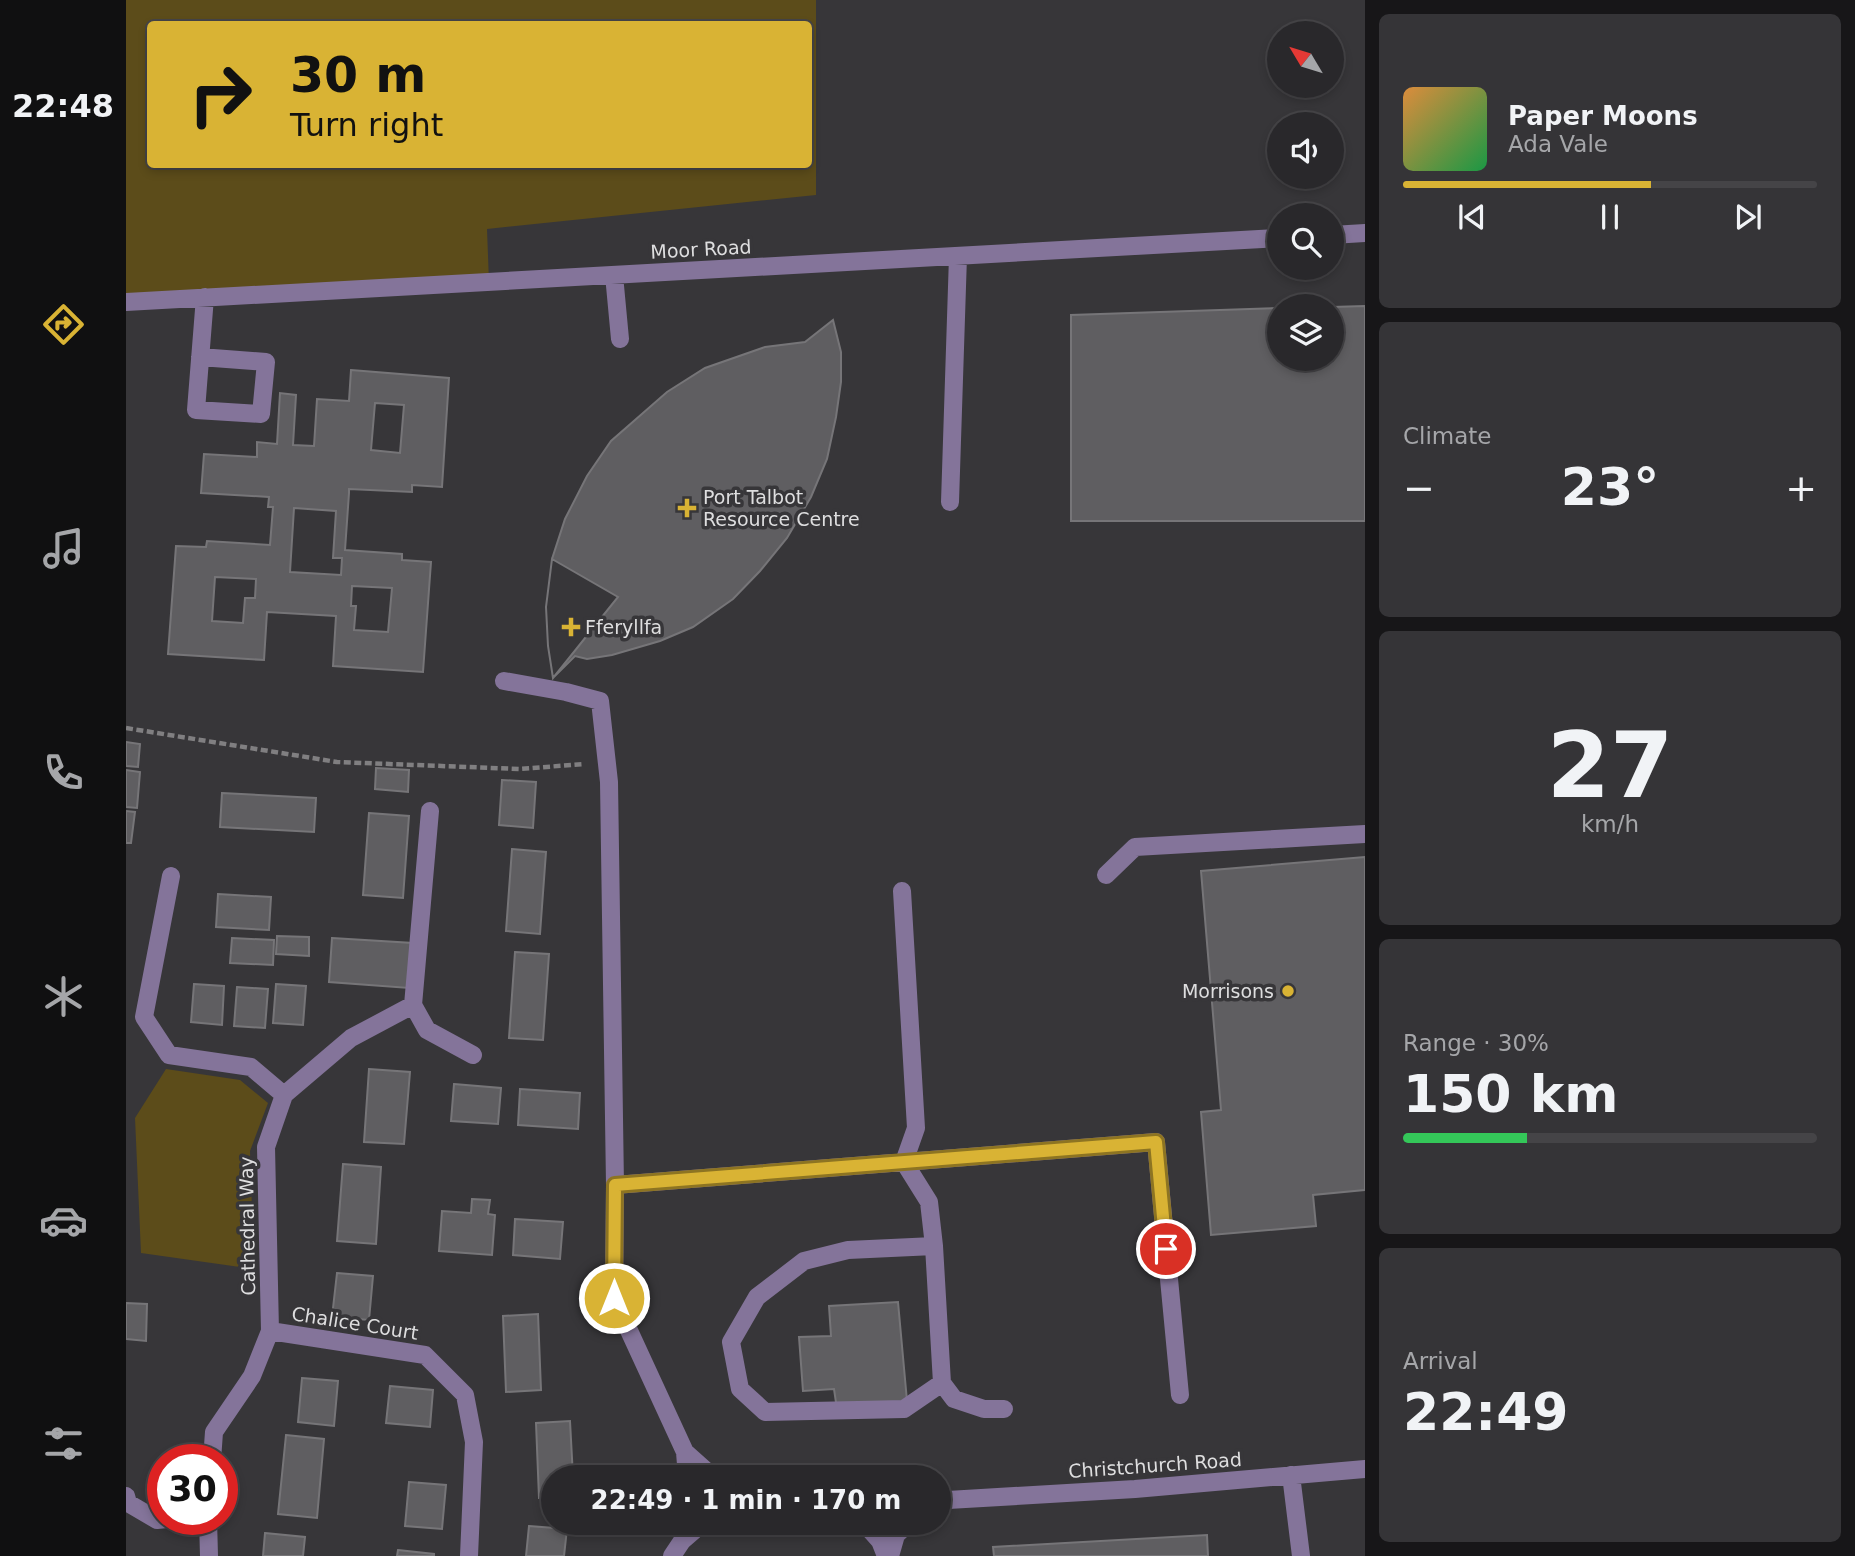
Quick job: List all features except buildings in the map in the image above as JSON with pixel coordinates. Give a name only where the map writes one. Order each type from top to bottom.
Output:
[{"type":"street","points":[[1344,234],[1365,233]]},
{"type":"street","name":"Moor Road","points":[[126,302],[1267,239]]},
{"type":"street","points":[[950,502],[958,256]]},
{"type":"street","points":[[614,275],[620,339]]},
{"type":"street","points":[[200,358],[266,362],[261,414],[196,410],[200,358],[205,297]]},
{"type":"street","points":[[504,681],[600,701],[609,810],[615,1185],[614,1298],[685,1452],[686,1465]]},
{"type":"street","points":[[430,811],[413,1005],[427,1030],[473,1055]]},
{"type":"street","points":[[1106,875],[1135,848],[1365,834]]},
{"type":"street","points":[[171,876],[144,1017],[169,1055],[251,1067],[284,1095],[351,1038],[413,1005]]},
{"type":"street","points":[[902,891],[916,1128],[904,1162]]},
{"type":"street","name":"Cathedral Way","points":[[213,1444],[214,1432],[252,1376],[270,1331],[266,1147],[284,1095]]},
{"type":"street","points":[[615,1185],[1156,1142],[1180,1395]]},
{"type":"street","points":[[904,1162],[929,1202],[942,1383],[954,1399],[984,1409],[1004,1409]]},
{"type":"street","points":[[934,1246],[848,1250],[804,1261],[757,1297],[731,1342],[740,1389],[765,1412],[904,1409],[942,1383]]},
{"type":"street","name":"Chalice Court","points":[[270,1331],[425,1355],[465,1395],[474,1441],[469,1556]]},
{"type":"street","points":[[685,1452],[700,1465]]},
{"type":"street","name":"Christchurch Road","points":[[951,1501],[1365,1469]]},
{"type":"street","points":[[1292,1475],[1301,1556]]},
{"type":"street","points":[[127,1502],[147,1514]]},
{"type":"street","points":[[208,1535],[209,1556]]},
{"type":"street","points":[[875,1535],[888,1556]]},
{"type":"street","points":[[888,1556],[896,1535]]},
{"type":"path","points":[[126,728],[337,762],[520,769],[607,764]]},
{"type":"shaded area","points":[[126,0],[816,0],[816,195],[487,229],[489,282],[126,302]]},
{"type":"shaded area","points":[[166,1069],[240,1080],[268,1103],[250,1151],[254,1269],[141,1253],[135,1118]]},
{"type":"place","name":"Port Talbot Resource Centre","points":[[687,508]]},
{"type":"place","name":"Fferyllfa","points":[[571,627]]},
{"type":"place","name":"Morrisons","points":[[1288,991]]},
{"type":"route","points":[[614,1298],[615,1185],[1156,1142],[1166,1249]]}]
